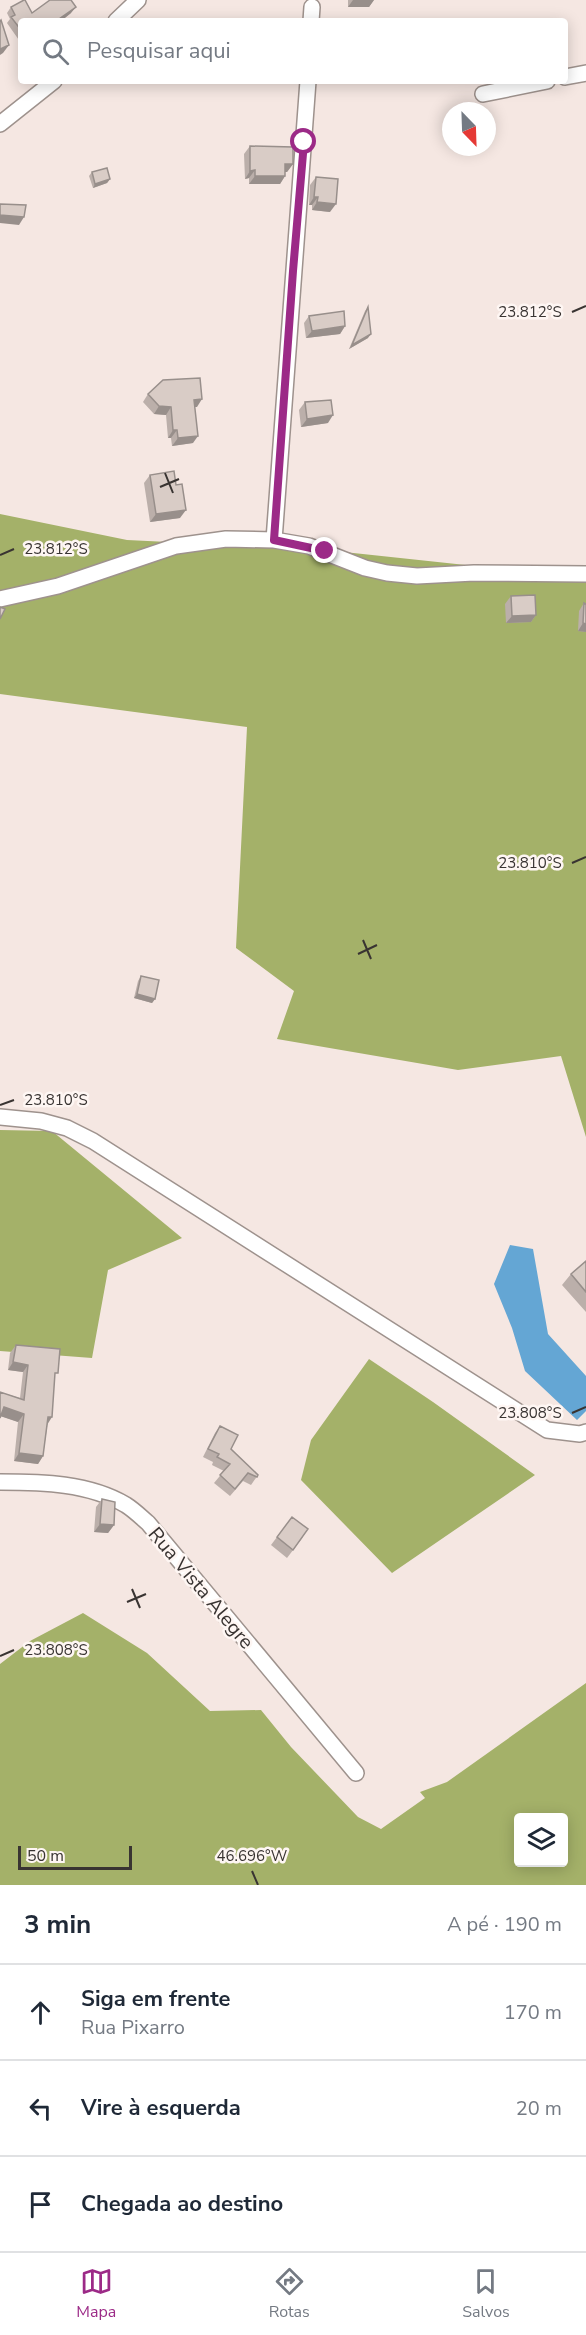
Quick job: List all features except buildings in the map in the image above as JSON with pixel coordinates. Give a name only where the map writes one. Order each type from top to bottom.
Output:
[{"type":"street","points":[[119,18],[138,0]]},
{"type":"street","points":[[568,76],[586,73]]},
{"type":"street","points":[[0,124],[50,84]]},
{"type":"street","points":[[274,540],[308,84]]},
{"type":"street","points":[[483,94],[532,84]]},
{"type":"street","points":[[0,599],[58,586],[176,546],[226,539],[274,540],[325,551],[365,568],[417,576],[474,573],[586,574]]},
{"type":"street","points":[[0,1117],[41,1121],[67,1128],[93,1141],[547,1430],[580,1434],[586,1432]]},
{"type":"street","name":"Rua Vista Alegre","points":[[0,1482],[64,1485],[97,1492],[127,1506],[148,1523],[356,1773]]},
{"type":"green space","points":[[0,514],[127,540],[316,549],[586,578],[586,1137],[561,1056],[458,1070],[277,1039],[294,991],[236,948],[247,727],[0,694]]},
{"type":"green space","points":[[0,1130],[52,1131],[182,1238],[108,1270],[92,1358],[0,1351]]},
{"type":"green space","points":[[369,1359],[535,1475],[392,1573],[301,1480],[311,1440]]},
{"type":"green space","points":[[83,1613],[147,1653],[210,1711],[261,1710],[291,1747],[358,1817],[381,1829],[425,1798],[420,1792],[447,1782],[586,1683],[586,1885],[0,1885],[0,1664],[30,1641]]},
{"type":"water","points":[[510,1245],[533,1249],[548,1334],[586,1376],[586,1411],[577,1420],[525,1371],[512,1328],[494,1284]]},
{"type":"route","points":[[304,142],[274,540],[325,551]]}]
